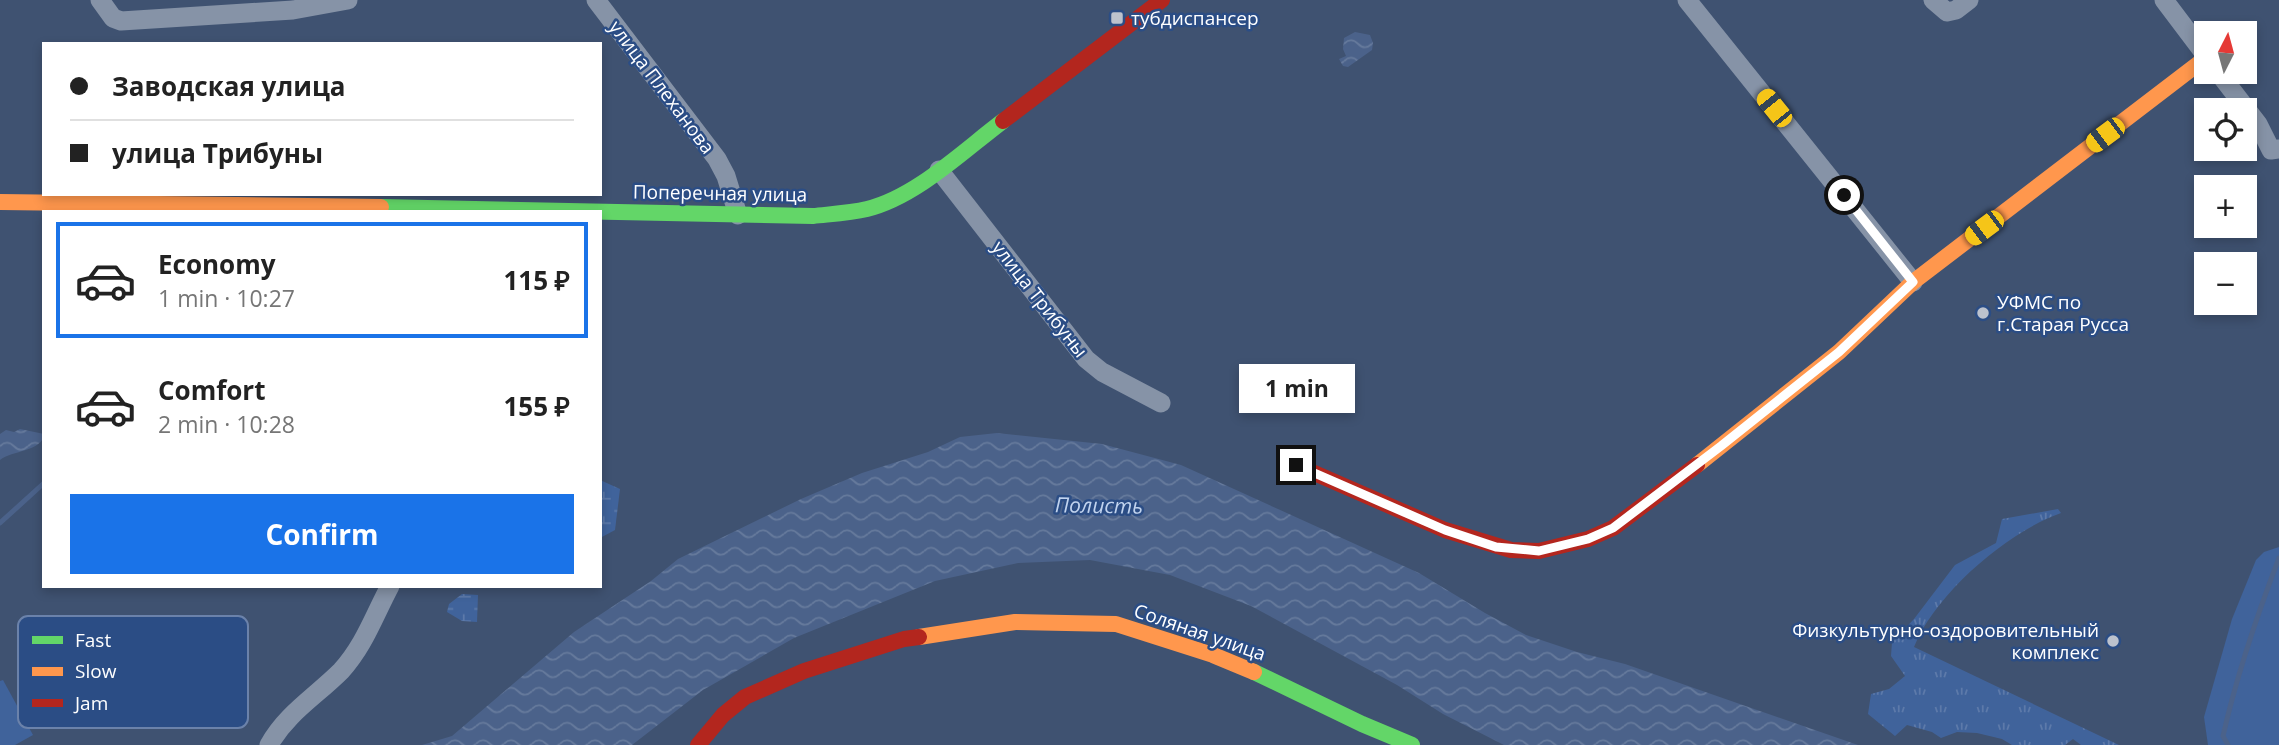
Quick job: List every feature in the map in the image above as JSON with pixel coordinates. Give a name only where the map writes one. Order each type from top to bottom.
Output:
[{"type":"street","points":[[100,0],[113,18],[121,21],[293,10],[348,1]]},
{"type":"street","name":"улица Плеханова","points":[[596,0],[717,159],[726,176],[738,215]]},
{"type":"street","name":"Поперечная улица","points":[[602,213],[813,216],[866,209],[899,196],[939,170],[1162,0]]},
{"type":"street","points":[[1687,0],[1913,282]]},
{"type":"street","points":[[1933,0],[1947,12],[1956,10],[1969,0]]},
{"type":"street","points":[[2164,0],[2194,40]]},
{"type":"street","points":[[1296,465],[1445,530],[1496,547],[1539,551],[1588,539],[1613,528],[1839,352],[1913,282],[2194,67]]},
{"type":"street","points":[[2227,84],[2258,124],[2271,150],[2279,149]]},
{"type":"street","name":"улица Трибуны","points":[[939,170],[1087,359],[1102,372],[1161,403]]},
{"type":"street","name":"Поперечная улица","points":[[0,202],[446,210]]},
{"type":"street","points":[[269,745],[299,707],[341,671],[360,646],[389,588]]},
{"type":"street","name":"Соляная улица","points":[[698,745],[723,715],[745,697],[804,671],[904,639],[1015,622],[1116,625],[1213,654],[1412,745]]},
{"type":"green space","points":[[602,481],[620,489],[615,530],[602,537]]},
{"type":"green space","points":[[2058,509],[2061,513],[2018,534],[1975,567],[1938,606],[1914,647],[2119,745],[2081,745],[2073,739],[2065,745],[2012,745],[2002,739],[1977,733],[1957,732],[1941,738],[1932,732],[1907,725],[1895,736],[1868,714],[1871,694],[1889,689],[1905,676],[1891,656],[1892,642],[1914,619],[1955,565],[1996,543],[2002,519]]},
{"type":"green space","points":[[2279,547],[2279,745],[2208,745],[2204,717],[2232,619],[2256,560],[2264,552]]},
{"type":"green space","points":[[462,594],[478,595],[477,622],[462,621],[447,612],[449,604]]},
{"type":"green space","points":[[3,680],[18,708],[18,728],[29,728],[33,735],[15,745],[0,745],[0,681]]},
{"type":"water","points":[[1355,32],[1370,35],[1372,50],[1348,67],[1343,66],[1339,59],[1346,56],[1343,49],[1344,38]]},
{"type":"water","points":[[20,429],[42,434],[42,440],[0,460],[0,434],[6,430],[14,432]]},
{"type":"water","name":"Полисть","points":[[997,433],[1102,444],[1181,465],[1419,573],[1526,635],[1625,664],[1858,745],[1504,745],[1443,714],[1397,685],[1251,606],[1170,575],[1090,560],[1018,563],[935,581],[794,638],[703,690],[632,745],[422,745],[452,736],[574,632],[651,581],[678,559],[801,499],[862,473],[928,452],[960,437]]},
{"type":"waterway","points":[[0,523],[42,485]]},
{"type":"waterway","points":[[2228,745],[2223,736],[2234,690],[2279,558]]},
{"type":"traffic: fast","points":[[602,212],[813,216],[867,209],[885,203],[921,184],[1003,121]]},
{"type":"traffic: fast","points":[[381,207],[525,210]]},
{"type":"traffic: fast","points":[[1254,672],[1412,745]]},
{"type":"traffic: slow","points":[[1697,465],[1839,352],[1913,282],[2194,67]]},
{"type":"traffic: slow","points":[[0,202],[381,207]]},
{"type":"traffic: slow","points":[[919,637],[1015,622],[1116,624],[1213,655],[1254,672]]},
{"type":"traffic: jam","points":[[1003,121],[1162,0]]},
{"type":"traffic: jam","points":[[1296,465],[1445,530],[1511,550],[1539,551],[1588,539],[1613,528],[1697,465]]},
{"type":"traffic: jam","points":[[698,745],[723,715],[745,697],[804,671],[904,639],[919,637]]},
{"type":"place","name":"тубдиспансер","points":[[1117,18]]},
{"type":"place","name":"УФМС по г.Старая Русса","points":[[1983,313]]},
{"type":"place","name":"Физкультурно-оздоровительный комплекс","points":[[2113,641]]},
{"type":"route","points":[[1296,465],[1445,530],[1511,550],[1539,551],[1588,539],[1613,528],[1839,352],[1913,282],[1844,195]]}]
